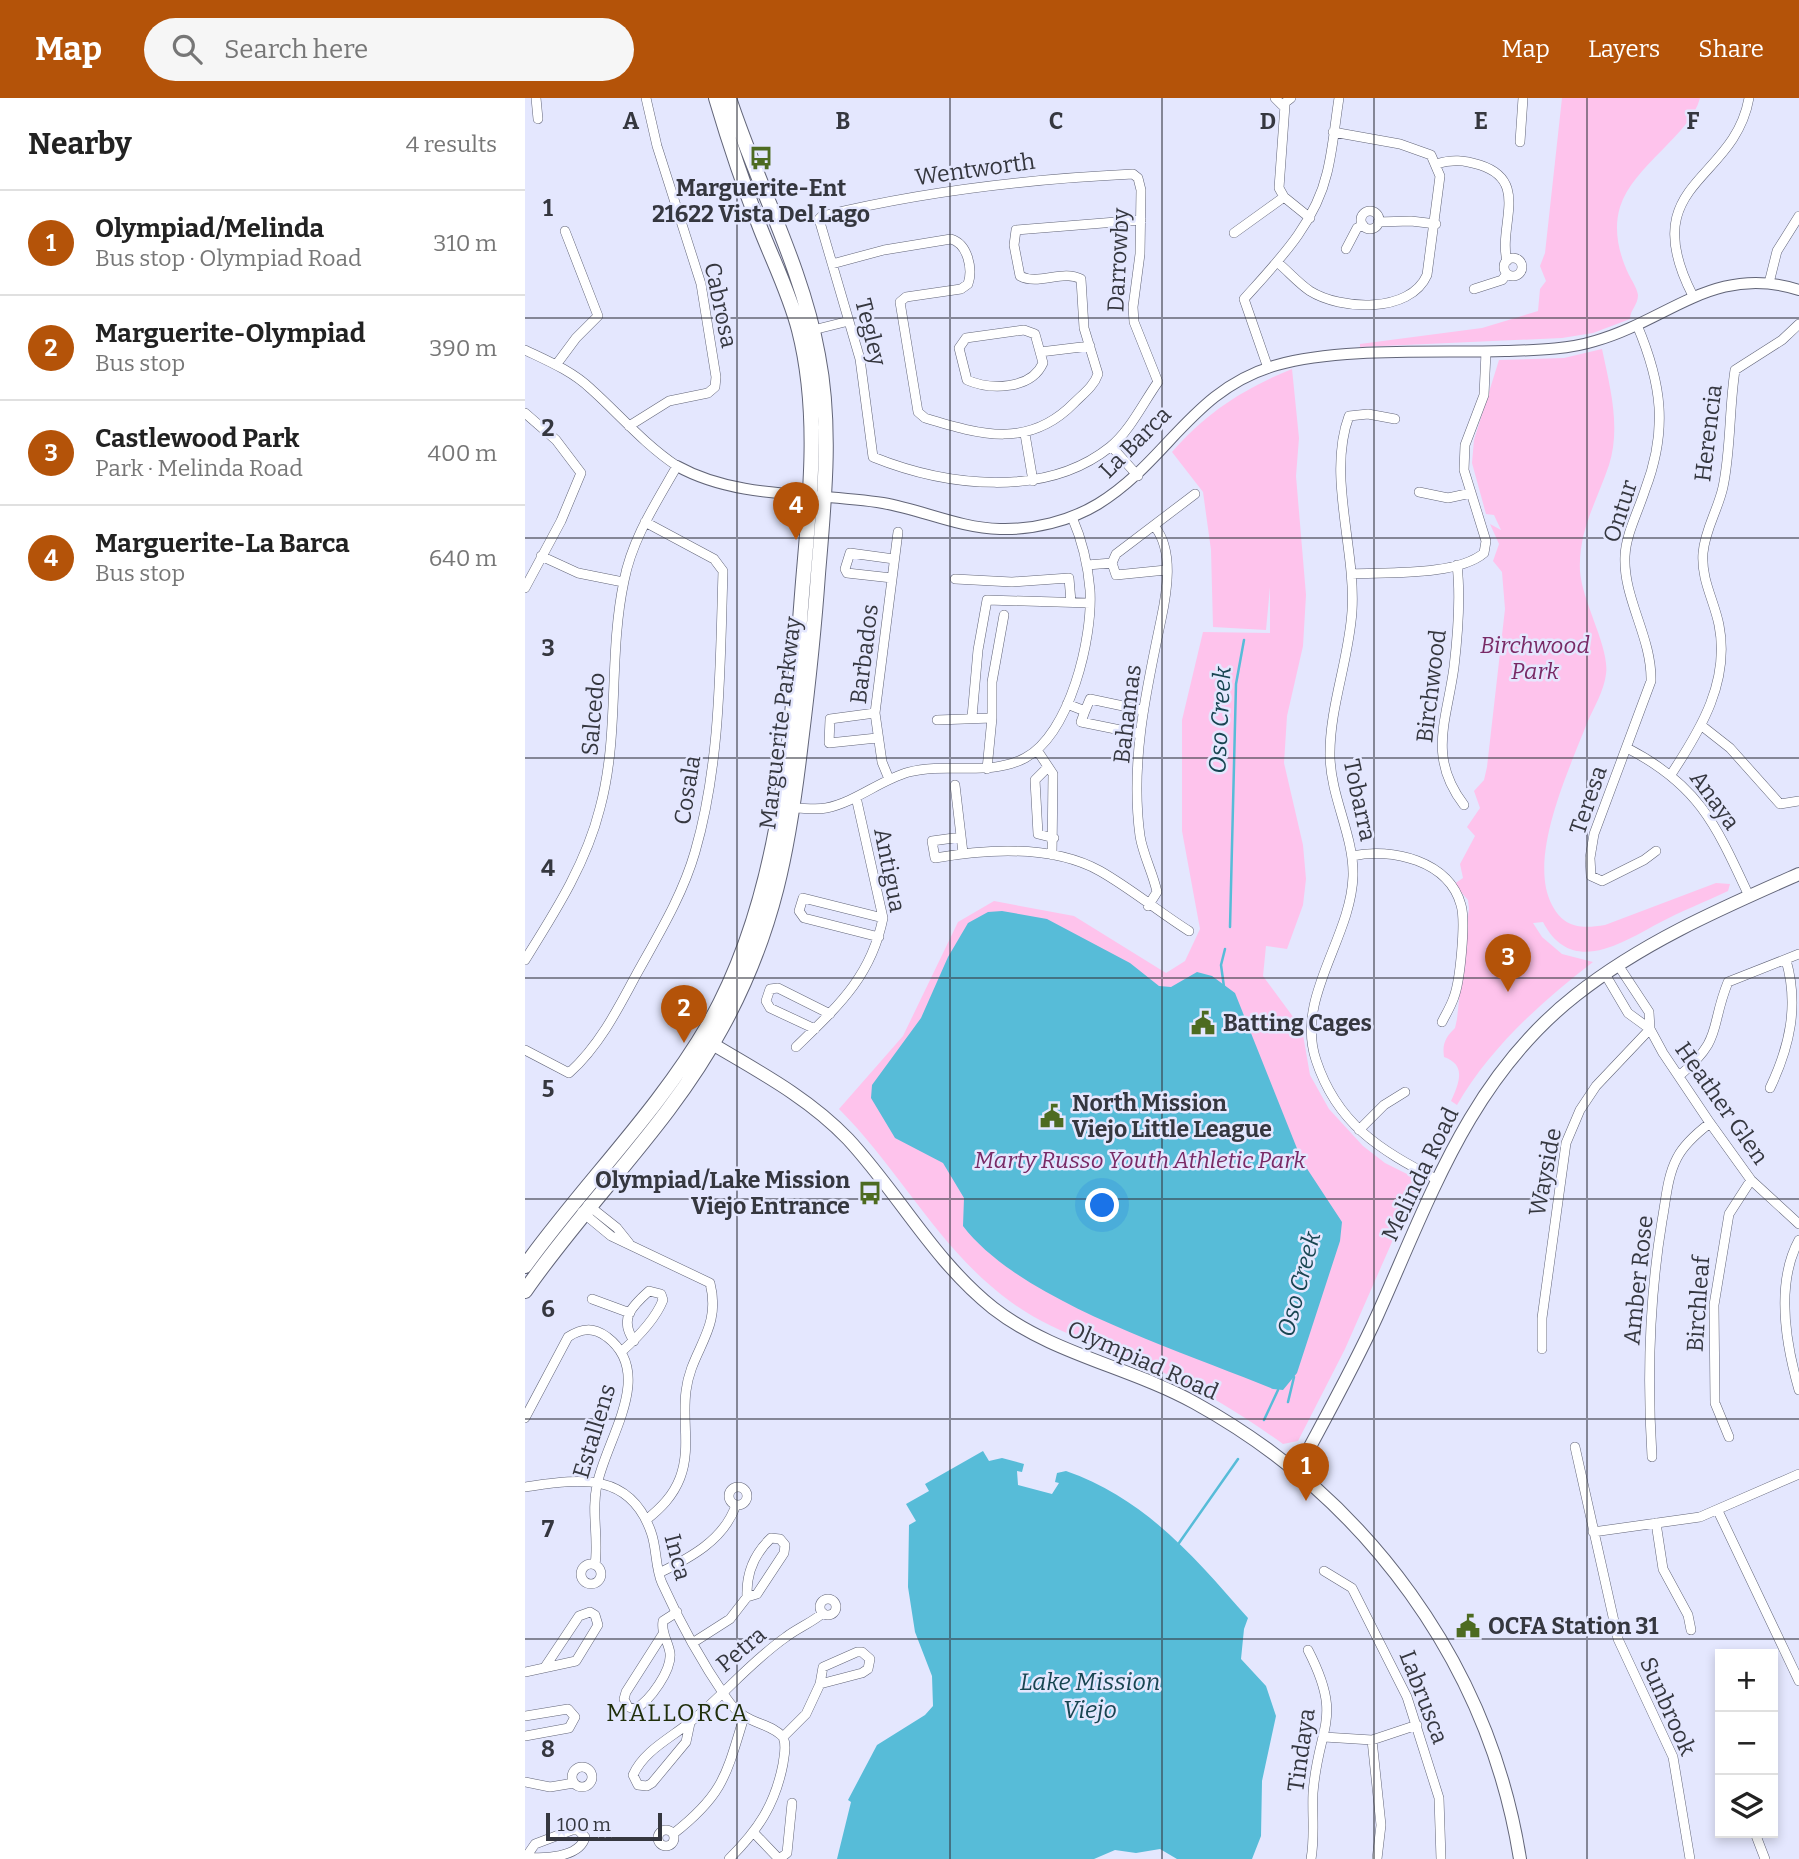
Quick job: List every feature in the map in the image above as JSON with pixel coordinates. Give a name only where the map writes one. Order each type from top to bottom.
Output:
[{"type":"main road","name":"Marguerite Parkway","points":[[707,1041],[736,970],[765,883],[779,817],[797,654],[812,430],[809,385],[799,330],[716,98]]},
{"type":"main road","name":"Marguerite Parkway","points":[[525,1292],[581,1205],[650,1109],[707,1041],[741,991],[768,923],[784,869],[813,647],[824,496],[824,386],[813,330],[729,98]]},
{"type":"main road","name":"Melinda Road","points":[[1297,1471],[1376,1318],[1454,1142],[1505,1067],[1574,996],[1618,965],[1689,924],[1799,874]]},
{"type":"main road","name":"Olympiad Road","points":[[707,1041],[802,1099],[839,1130],[941,1259],[1001,1314],[1044,1339],[1194,1403],[1297,1471],[1350,1520],[1396,1571],[1438,1634],[1469,1690],[1491,1744],[1510,1803],[1520,1859]]},
{"type":"main road","name":"Marguerite Parkway","points":[[525,1266],[581,1205]]},
{"type":"street","points":[[536,98],[538,120]]},
{"type":"street","name":"Cabrosa","points":[[629,426],[669,401],[708,393],[715,387],[716,377],[701,284],[657,146],[646,98]]},
{"type":"street","points":[[1275,98],[1288,101],[1278,176],[1284,197],[1310,218]]},
{"type":"street","points":[[1268,368],[1244,299],[1277,262],[1310,218],[1327,173],[1339,98]]},
{"type":"street","points":[[1520,142],[1523,98]]},
{"type":"street","points":[[1693,296],[1675,251],[1675,225],[1683,197],[1745,119],[1749,98]]},
{"type":"street","points":[[1277,262],[1310,291],[1333,301],[1359,304],[1387,301],[1409,296],[1422,287],[1427,275],[1436,224],[1440,176],[1431,155],[1421,150],[1333,132]]},
{"type":"street","points":[[1436,164],[1450,160],[1475,164],[1497,174],[1507,184],[1510,197],[1505,251],[1507,261],[1504,267],[1507,274]]},
{"type":"street","name":"Wentworth","points":[[819,219],[860,206],[961,189],[1049,178],[1133,174],[1138,178]]},
{"type":"street","name":"Darrowby","points":[[1111,446],[1158,383],[1133,314],[1141,220],[1138,178]]},
{"type":"street","points":[[1234,233],[1284,197]]},
{"type":"street","points":[[1363,225],[1361,217],[1367,212],[1376,215],[1378,222]]},
{"type":"street","points":[[1769,284],[1777,251],[1799,216]]},
{"type":"street","name":"Tegley","points":[[819,219],[860,359],[873,457],[971,481],[1033,481]]},
{"type":"street","points":[[832,264],[884,250],[951,239],[965,248],[970,277],[968,284],[961,289],[907,298],[900,302],[918,412],[948,425],[1005,434],[1025,434],[1059,418],[1098,374],[1084,328],[1081,279],[1069,276],[1032,280],[1024,278],[1018,273],[1013,238],[1016,230],[1141,220]]},
{"type":"street","points":[[1346,249],[1357,228],[1363,225],[1372,228],[1378,222],[1411,221],[1436,224]]},
{"type":"street","points":[[557,365],[576,338],[598,316],[565,232]]},
{"type":"street","points":[[1507,261],[1515,259],[1521,267],[1518,274],[1507,274]]},
{"type":"street","points":[[1474,289],[1502,280],[1507,274]]},
{"type":"street","name":"La Barca","points":[[525,350],[557,365],[590,387],[629,426],[677,466],[703,479],[734,487],[899,506],[955,523],[989,528],[1031,527],[1072,517],[1095,506],[1138,475],[1209,399],[1248,376],[1268,368],[1327,357],[1575,346],[1637,326],[1693,296],[1726,285],[1769,284],[1799,290]]},
{"type":"street","points":[[813,330],[849,321]]},
{"type":"street","name":"Herencia","points":[[1672,773],[1702,726],[1712,703],[1721,664],[1719,626],[1703,576],[1703,554],[1706,533],[1723,487],[1735,370],[1782,340],[1799,324]]},
{"type":"street","name":"Ontur","points":[[1627,748],[1646,700],[1651,659],[1627,579],[1625,558],[1627,540],[1654,467],[1660,438],[1660,396],[1651,360],[1637,326]]},
{"type":"street","points":[[1028,330],[1035,334],[1040,352],[1042,367],[1023,382],[1001,386],[967,380],[963,374],[959,348],[966,338],[1028,330]]},
{"type":"street","points":[[1040,352],[1090,346]]},
{"type":"street","points":[[1352,574],[1457,565],[1476,559],[1485,552],[1486,541],[1464,470],[1465,445],[1483,396],[1486,352]]},
{"type":"street","points":[[525,413],[557,440],[581,473],[562,522],[525,588]]},
{"type":"street","name":"Tobarra","points":[[1395,419],[1369,414],[1349,416],[1344,430],[1342,488],[1352,574],[1349,635],[1331,729],[1330,758],[1333,787],[1352,856],[1351,895],[1315,1002],[1311,1031],[1315,1058],[1328,1090],[1359,1130],[1394,1157],[1436,1179]]},
{"type":"street","points":[[1025,434],[1033,481],[1083,464],[1111,446],[1138,475]]},
{"type":"street","name":"Salcedo","points":[[525,960],[572,884],[600,809],[612,737],[623,582],[635,540],[677,466]]},
{"type":"street","points":[[1419,492],[1448,498],[1471,493]]},
{"type":"street","points":[[1166,570],[1116,575],[1112,563],[1116,554],[1195,495]]},
{"type":"street","points":[[794,807],[823,808],[856,797],[889,779],[935,767],[1001,767],[1037,750],[1060,721],[1085,642],[1090,603],[1087,565],[1072,517]]},
{"type":"street","name":"Cosala","points":[[525,1050],[569,1073],[582,1061],[613,1017],[685,882],[703,820],[715,740],[723,572],[714,559],[645,522]]},
{"type":"street","name":"Bahamas","points":[[1149,906],[1157,892],[1141,838],[1140,734],[1142,709],[1165,600],[1165,544],[1155,527]]},
{"type":"street","name":"Barbados","points":[[889,779],[877,738],[875,713],[898,532]]},
{"type":"street","points":[[892,578],[846,573],[845,569],[850,553],[894,559]]},
{"type":"street","points":[[541,556],[578,573],[623,582]]},
{"type":"street","points":[[1087,565],[1112,563]]},
{"type":"street","name":"Birchwood","points":[[1457,565],[1459,606],[1442,751],[1450,786],[1464,805]]},
{"type":"street","points":[[955,579],[1012,582],[1069,578],[1071,602]]},
{"type":"street","points":[[1012,582],[1012,601]]},
{"type":"street","points":[[972,718],[977,657],[987,600],[1090,603]]},
{"type":"street","points":[[987,769],[996,660],[1003,615]]},
{"type":"street","points":[[977,657],[996,660]]},
{"type":"street","points":[[1140,734],[1081,722],[1090,699],[1142,709]]},
{"type":"street","points":[[1067,704],[1085,711]]},
{"type":"street","points":[[875,713],[830,719],[829,743],[877,738]]},
{"type":"street","points":[[937,720],[992,718]]},
{"type":"street","points":[[1702,726],[1738,755],[1780,804],[1799,802]]},
{"type":"street","name":"Anaya","points":[[1627,748],[1672,773],[1698,800],[1716,828],[1749,896]]},
{"type":"street","name":"Teresa","points":[[1627,748],[1594,834],[1591,876],[1602,881],[1656,851]]},
{"type":"street","points":[[1037,750],[1053,774],[1052,855]]},
{"type":"street","points":[[1048,767],[1035,780],[1038,834],[1054,838]]},
{"type":"street","points":[[955,785],[963,853]]},
{"type":"street","name":"Antigua","points":[[796,1047],[830,1014],[871,961],[879,937],[883,918],[856,797]]},
{"type":"street","points":[[961,837],[932,841],[935,858],[981,851],[1052,855],[1098,869],[1189,932]]},
{"type":"street","points":[[1352,856],[1370,852],[1408,857],[1439,874],[1457,895],[1462,922],[1455,996],[1442,1022]]},
{"type":"street","points":[[879,937],[804,918],[799,911],[803,898],[883,918]]},
{"type":"street","points":[[1679,1076],[1707,1049],[1714,1036],[1728,982],[1799,954]]},
{"type":"street","points":[[1770,1088],[1784,1059],[1794,1011],[1793,981],[1786,960]]},
{"type":"street","name":"Heather Glen","points":[[1618,965],[1645,1006],[1650,1029],[1710,1123],[1751,1180],[1799,1224]]},
{"type":"street","name":"Heather Glen","points":[[1605,974],[1634,1018],[1650,1029]]},
{"type":"street","points":[[815,1029],[770,1008],[766,1001],[770,989],[778,988],[830,1014]]},
{"type":"street","points":[[1634,1018],[1645,1006]]},
{"type":"street","name":"Wayside","points":[[1542,1349],[1542,1318],[1566,1143],[1580,1110],[1596,1086],[1650,1029]]},
{"type":"street","points":[[1359,1130],[1384,1105],[1405,1092]]},
{"type":"street","name":"Amber Rose","points":[[1652,1457],[1647,1387],[1650,1314],[1660,1232],[1677,1157],[1710,1123]]},
{"type":"street","name":"Birchleaf","points":[[1729,1437],[1715,1403],[1714,1305],[1729,1214],[1751,1180]]},
{"type":"street","points":[[581,1205],[617,1228],[632,1247]]},
{"type":"street","points":[[581,1205],[611,1236],[710,1283],[713,1314],[709,1333],[688,1379],[685,1394],[684,1468],[672,1493],[646,1520]]},
{"type":"street","points":[[611,1236],[617,1228]]},
{"type":"street","points":[[1799,1240],[1787,1271],[1787,1333],[1799,1390]]},
{"type":"street","points":[[525,1418],[568,1337],[577,1331],[595,1329],[614,1342],[621,1352],[634,1341],[660,1307],[663,1300],[661,1294],[649,1291],[630,1313],[625,1325],[634,1341]]},
{"type":"street","points":[[592,1299],[630,1313]]},
{"type":"street","name":"Estallens","points":[[595,1565],[594,1514],[597,1482],[628,1395],[629,1374],[621,1352]]},
{"type":"street","name":"Sunbrook","points":[[1575,1447],[1618,1639],[1673,1757],[1690,1859]]},
{"type":"street","points":[[1593,1532],[1686,1520],[1718,1511],[1799,1474]]},
{"type":"street","name":"Inca","points":[[525,1487],[568,1480],[597,1482],[624,1495],[646,1520],[655,1545],[659,1573],[677,1612],[721,1691],[744,1717],[783,1737]]},
{"type":"street","points":[[659,1573],[709,1544],[732,1517],[736,1505]]},
{"type":"street","points":[[1718,1511],[1799,1681]]},
{"type":"street","points":[[1656,1523],[1664,1569],[1688,1615],[1691,1630]]},
{"type":"street","points":[[694,1642],[730,1619],[747,1597],[757,1594],[784,1553],[785,1545],[780,1539],[771,1538],[751,1565],[747,1576],[747,1597]]},
{"type":"street","name":"Labrusca","points":[[1324,1571],[1352,1588],[1395,1668],[1417,1725],[1439,1798],[1441,1859]]},
{"type":"street","points":[[525,1672],[576,1661],[598,1625],[595,1615],[590,1612],[579,1616],[545,1667]]},
{"type":"street","points":[[663,1634],[626,1692],[624,1699],[628,1707],[635,1709],[643,1705],[668,1668],[670,1649],[663,1634],[663,1620],[677,1612]]},
{"type":"street","name":"Petra","points":[[690,1723],[686,1742],[652,1783],[646,1786],[638,1785],[633,1775],[636,1768],[661,1742],[690,1723],[721,1691],[787,1636],[823,1613]]},
{"type":"street","name":"Tindaya","points":[[1308,1650],[1327,1697],[1324,1737],[1313,1791],[1311,1859]]},
{"type":"street","points":[[729,1859],[755,1834],[774,1801],[784,1756],[783,1737],[806,1714],[820,1684],[823,1667],[830,1661],[857,1652],[870,1658],[868,1669],[862,1673],[820,1684]]},
{"type":"street","points":[[525,1716],[568,1709],[575,1717],[569,1728],[525,1736]]},
{"type":"street","points":[[673,1834],[702,1812],[716,1794],[725,1779],[744,1717]]},
{"type":"street","points":[[1324,1737],[1371,1740],[1417,1725]]},
{"type":"street","points":[[1371,1740],[1381,1825],[1377,1859]]},
{"type":"street","points":[[525,1782],[550,1787],[574,1783]]},
{"type":"street","points":[[755,1834],[779,1859],[787,1853],[792,1803]]},
{"type":"street","points":[[572,1830],[578,1830],[585,1838],[579,1848],[551,1857],[525,1857],[535,1844],[572,1830]]},
{"type":"street","points":[[1757,1838],[1765,1859]]},
{"type":"green space","points":[[1562,98],[1700,98],[1686,124],[1637,178],[1620,207],[1618,242],[1625,267],[1638,295],[1630,319],[1593,333],[1562,338],[1360,347],[1360,344],[1482,328],[1538,311],[1540,289],[1546,281],[1540,266],[1545,253]]},
{"type":"green space","name":"Birchwood Park","points":[[1602,349],[1613,407],[1614,436],[1609,465],[1585,529],[1580,571],[1585,597],[1604,651],[1606,674],[1553,814],[1544,863],[1546,886],[1552,905],[1562,918],[1574,925],[1588,927],[1605,925],[1716,883],[1730,884],[1728,891],[1613,946],[1597,951],[1582,952],[1567,948],[1554,938],[1543,922],[1533,923],[1542,937],[1562,954],[1593,962],[1554,993],[1518,1027],[1485,1064],[1457,1105],[1451,1101],[1458,1081],[1458,1070],[1451,1060],[1444,1057],[1444,1044],[1455,1028],[1457,1019],[1469,908],[1468,900],[1454,884],[1463,878],[1460,864],[1475,836],[1467,827],[1480,808],[1474,791],[1484,780],[1487,767],[1505,609],[1502,572],[1493,561],[1499,544],[1490,524],[1501,530],[1494,515],[1486,514],[1472,463],[1474,440],[1499,360],[1564,358]]},
{"type":"green space","name":"Marty Russo Youth Athletic Park","points":[[1292,369],[1299,438],[1296,476],[1306,595],[1303,646],[1287,716],[1284,763],[1303,845],[1306,879],[1303,905],[1287,949],[1266,946],[1263,976],[1302,1029],[1310,1075],[1329,1109],[1363,1146],[1385,1163],[1413,1177],[1417,1185],[1345,1349],[1298,1441],[1283,1444],[1192,1387],[1065,1332],[1011,1302],[962,1259],[882,1158],[839,1109],[903,1036],[958,922],[994,901],[1074,916],[1166,973],[1185,961],[1200,929],[1182,831],[1182,720],[1203,632],[1270,633],[1270,587],[1266,630],[1213,627],[1211,550],[1203,492],[1172,452],[1212,413],[1257,385]]},
{"type":"water","name":"Marty Russo Youth Athletic Park","points":[[1002,911],[1047,919],[1130,963],[1159,986],[1171,987],[1197,972],[1212,976],[1235,993],[1302,1161],[1342,1222],[1340,1241],[1297,1373],[1283,1390],[1273,1389],[1106,1322],[1023,1278],[989,1253],[963,1226],[964,1198],[943,1163],[895,1138],[871,1098],[872,1085],[921,1018],[948,957],[968,923],[988,912]]},
{"type":"water","name":"Lake Mission Viejo","points":[[983,1451],[989,1461],[1002,1458],[1024,1464],[1022,1472],[1017,1471],[1018,1485],[1052,1494],[1059,1483],[1055,1482],[1057,1473],[1066,1471],[1121,1497],[1167,1532],[1188,1552],[1248,1618],[1241,1659],[1266,1686],[1276,1716],[1262,1781],[1261,1836],[1252,1859],[1177,1859],[1160,1849],[1136,1853],[1115,1850],[1094,1859],[837,1859],[851,1802],[848,1800],[877,1745],[925,1715],[933,1706],[932,1676],[915,1632],[908,1587],[909,1525],[916,1521],[906,1504],[929,1491],[925,1484]]},
{"type":"waterway","name":"Oso Creek","points":[[1230,927],[1236,684],[1244,640]]},
{"type":"waterway","name":"Oso Creek","points":[[1224,987],[1221,965],[1225,949]]},
{"type":"waterway","name":"Oso Creek","points":[[1288,1402],[1294,1377]]},
{"type":"waterway","points":[[1264,1420],[1278,1390]]},
{"type":"waterway","points":[[1179,1543],[1238,1459]]},
{"type":"place","name":"Marguerite-Ent 21622 Vista Del Lago","points":[[761,158]]},
{"type":"place","name":"Marguerite-La Barca","points":[[796,540]]},
{"type":"place","name":"Castlewood Park","points":[[1508,992]]},
{"type":"place","name":"Batting Cages","points":[[1203,1023]]},
{"type":"place","name":"Marguerite-Olympiad","points":[[684,1043]]},
{"type":"place","name":"North Mission Viejo Little League","points":[[1052,1116]]},
{"type":"place","name":"Olympiad/Lake Mission Viejo Entrance","points":[[870,1193]]},
{"type":"place","name":"Olympiad/Melinda","points":[[1306,1501]]},
{"type":"place","name":"OCFA Station 31","points":[[1468,1626]]},
{"type":"district","name":"MALLORCA","points":[[678,1713]]}]
